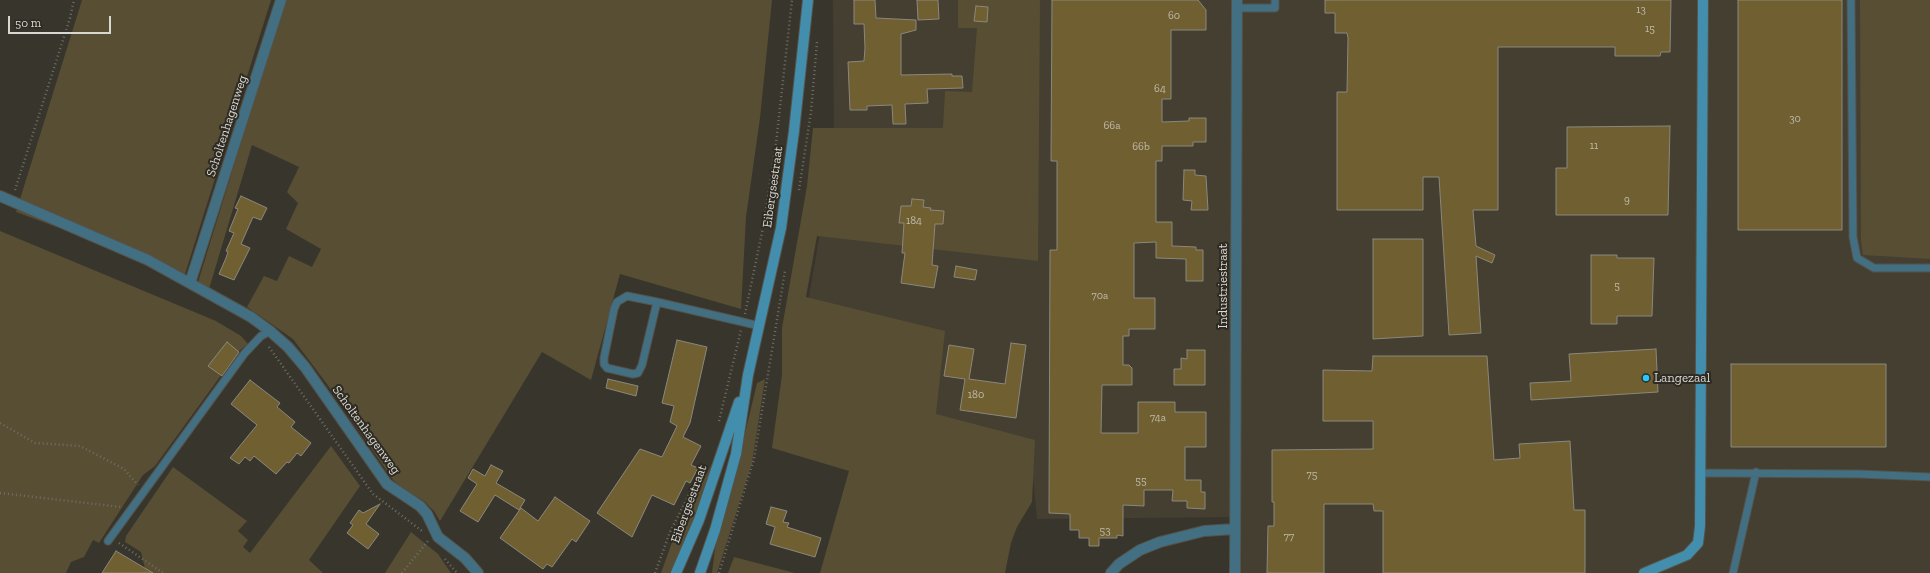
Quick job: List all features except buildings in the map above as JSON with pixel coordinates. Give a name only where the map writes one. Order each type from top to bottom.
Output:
[{"type":"main road","name":"Eibergsestraat","points":[[700,573],[715,530],[736,454],[748,375],[781,228],[794,131],[808,0]]},
{"type":"main road","points":[[1644,573],[1663,570],[1687,555],[1698,543],[1700,526],[1703,0]]},
{"type":"main road","name":"Eibergsestraat","points":[[676,573],[699,520],[748,375]]},
{"type":"street","name":"Scholtenhagenweg","points":[[190,283],[281,0]]},
{"type":"street","name":"Industriestraat","points":[[1235,573],[1238,4]]},
{"type":"street","name":"Scholtenhagenweg","points":[[0,196],[148,260],[251,317],[270,331],[305,367],[387,484],[420,506],[427,514],[438,537],[465,558],[478,573]]},
{"type":"street","points":[[1111,573],[1119,564],[1140,550],[1160,542],[1204,531],[1235,529]]},
{"type":"lane","points":[[1238,4],[1275,8],[1275,0]]},
{"type":"lane","points":[[1851,0],[1853,237],[1857,258],[1874,268],[1930,268]]},
{"type":"lane","points":[[657,302],[642,365],[638,373],[633,374],[607,368],[604,364],[604,358],[617,302],[627,296],[657,302],[759,326]]},
{"type":"lane","points":[[109,539],[244,354],[261,336],[270,331]]},
{"type":"lane","points":[[1701,473],[1756,472],[1930,477]]},
{"type":"lane","points":[[1733,573],[1756,472]]},
{"type":"path","points":[[12,200],[70,18],[74,0]]},
{"type":"path","points":[[717,428],[743,322],[764,223],[774,158],[792,0]]},
{"type":"path","points":[[0,423],[35,443],[80,446],[124,469],[144,492]]},
{"type":"path","points":[[655,573],[670,532],[705,463]]},
{"type":"path","points":[[0,493],[133,508]]},
{"type":"path","points":[[109,539],[163,573]]},
{"type":"path","points":[[402,573],[429,541]]},
{"type":"shaded area","points":[[82,0],[271,0],[185,274],[16,212]]},
{"type":"shaded area","points":[[285,0],[772,0],[760,118],[746,217],[741,309],[620,274],[591,380],[542,352],[440,521],[434,511],[424,501],[405,490],[393,480],[327,384],[293,339],[247,307],[264,276],[277,281],[289,256],[312,267],[321,249],[286,229],[298,203],[287,192],[299,167],[252,145],[209,289],[198,282]]},
{"type":"shaded area","points":[[833,0],[1930,0],[1930,573],[1240,573],[1241,517],[1037,519],[1031,457],[793,389],[834,152]]},
{"type":"shaded area","points":[[958,0],[1040,0],[1038,261],[817,236],[806,297],[945,331],[936,414],[1035,440],[1032,502],[1017,527],[1011,543],[1005,573],[820,573],[849,471],[772,448],[782,375],[782,328],[807,186],[813,128],[943,128],[945,91],[972,92],[977,28],[958,28]]},
{"type":"shaded area","points":[[1860,0],[1930,0],[1930,259],[1863,255],[1861,240]]},
{"type":"shaded area","points":[[0,231],[216,321],[241,336],[248,344],[238,352],[155,466],[143,475],[99,543],[93,540],[84,557],[71,562],[66,573],[0,573]]},
{"type":"shaded area","points":[[765,379],[752,463],[717,573],[712,573],[716,541],[732,488],[757,383]]},
{"type":"shaded area","points":[[331,446],[360,486],[309,560],[323,573],[146,573],[141,552],[125,542],[126,536],[173,467],[247,521],[238,531],[248,540],[243,547],[250,553]]},
{"type":"shaded area","points":[[715,458],[703,496],[671,573],[661,573],[675,534]]},
{"type":"shaded area","points":[[411,532],[438,554],[451,573],[385,573]]},
{"type":"shaded area","points":[[734,557],[795,573],[728,573]]},
{"type":"place","name":"Langezaal","points":[[1646,378]]}]
